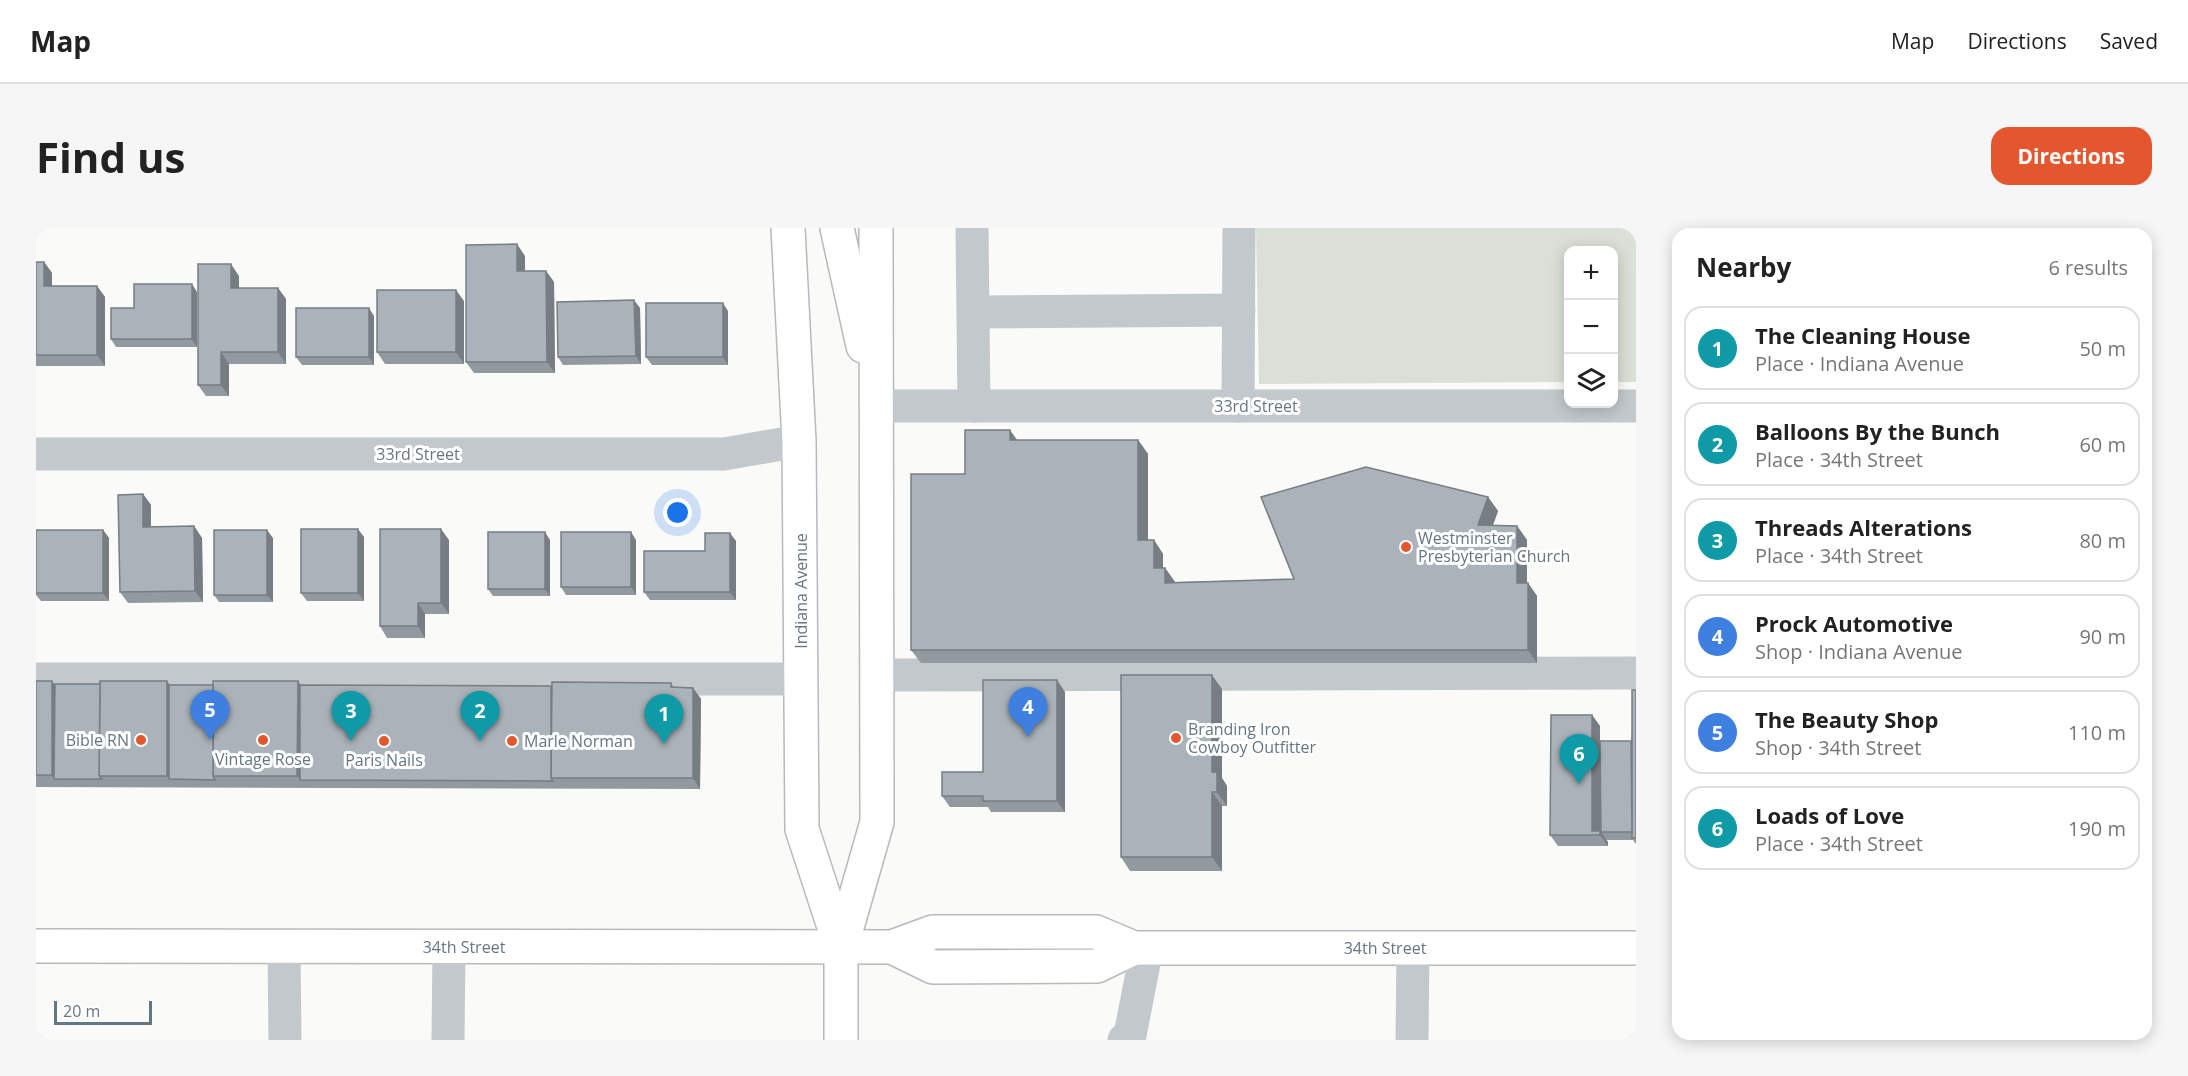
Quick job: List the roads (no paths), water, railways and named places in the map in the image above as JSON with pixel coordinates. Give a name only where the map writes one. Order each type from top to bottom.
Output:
[{"type":"main road","name":"Indiana Avenue","points":[[788,228],[800,441],[802,829],[841,948]]},
{"type":"main road","points":[[837,228],[876,406]]},
{"type":"main road","name":"Indiana Avenue","points":[[841,1040],[841,948],[877,822],[876,228]]},
{"type":"main road","name":"34th Street","points":[[36,946],[892,947],[933,967],[1097,966],[1141,948],[1636,948]]},
{"type":"street","points":[[972,228],[974,406]]},
{"type":"street","points":[[1238,406],[1239,228]]},
{"type":"street","points":[[974,312],[1239,310]]},
{"type":"street","name":"33rd Street","points":[[876,406],[1636,406]]},
{"type":"street","name":"33rd Street","points":[[36,454],[724,454],[800,441]]},
{"type":"street","points":[[877,675],[1636,673]]},
{"type":"street","points":[[36,680],[801,679]]},
{"type":"street","points":[[284,946],[285,1040]]},
{"type":"street","points":[[448,1040],[449,947]]},
{"type":"street","points":[[1124,1040],[1130,1035],[1141,948]]},
{"type":"street","points":[[1412,1040],[1413,948]]},
{"type":"place","name":"Westminster Presbyterian Church","points":[[1406,547]]},
{"type":"place","name":"Prock Automotive","points":[[1028,737]]},
{"type":"place","name":"Branding Iron Cowboy Outfitter","points":[[1176,738]]},
{"type":"place","name":"Bible RN","points":[[141,740]]},
{"type":"place","name":"The Beauty Shop","points":[[210,740]]},
{"type":"place","name":"Vintage Rose","points":[[263,740]]},
{"type":"place","name":"Threads Alterations","points":[[351,741]]},
{"type":"place","name":"Paris Nails","points":[[384,741]]},
{"type":"place","name":"Balloons By the Bunch","points":[[480,741]]},
{"type":"place","name":"Marle Norman","points":[[512,741]]},
{"type":"place","name":"The Cleaning House","points":[[664,744]]},
{"type":"place","name":"Loads of Love","points":[[1579,784]]}]
